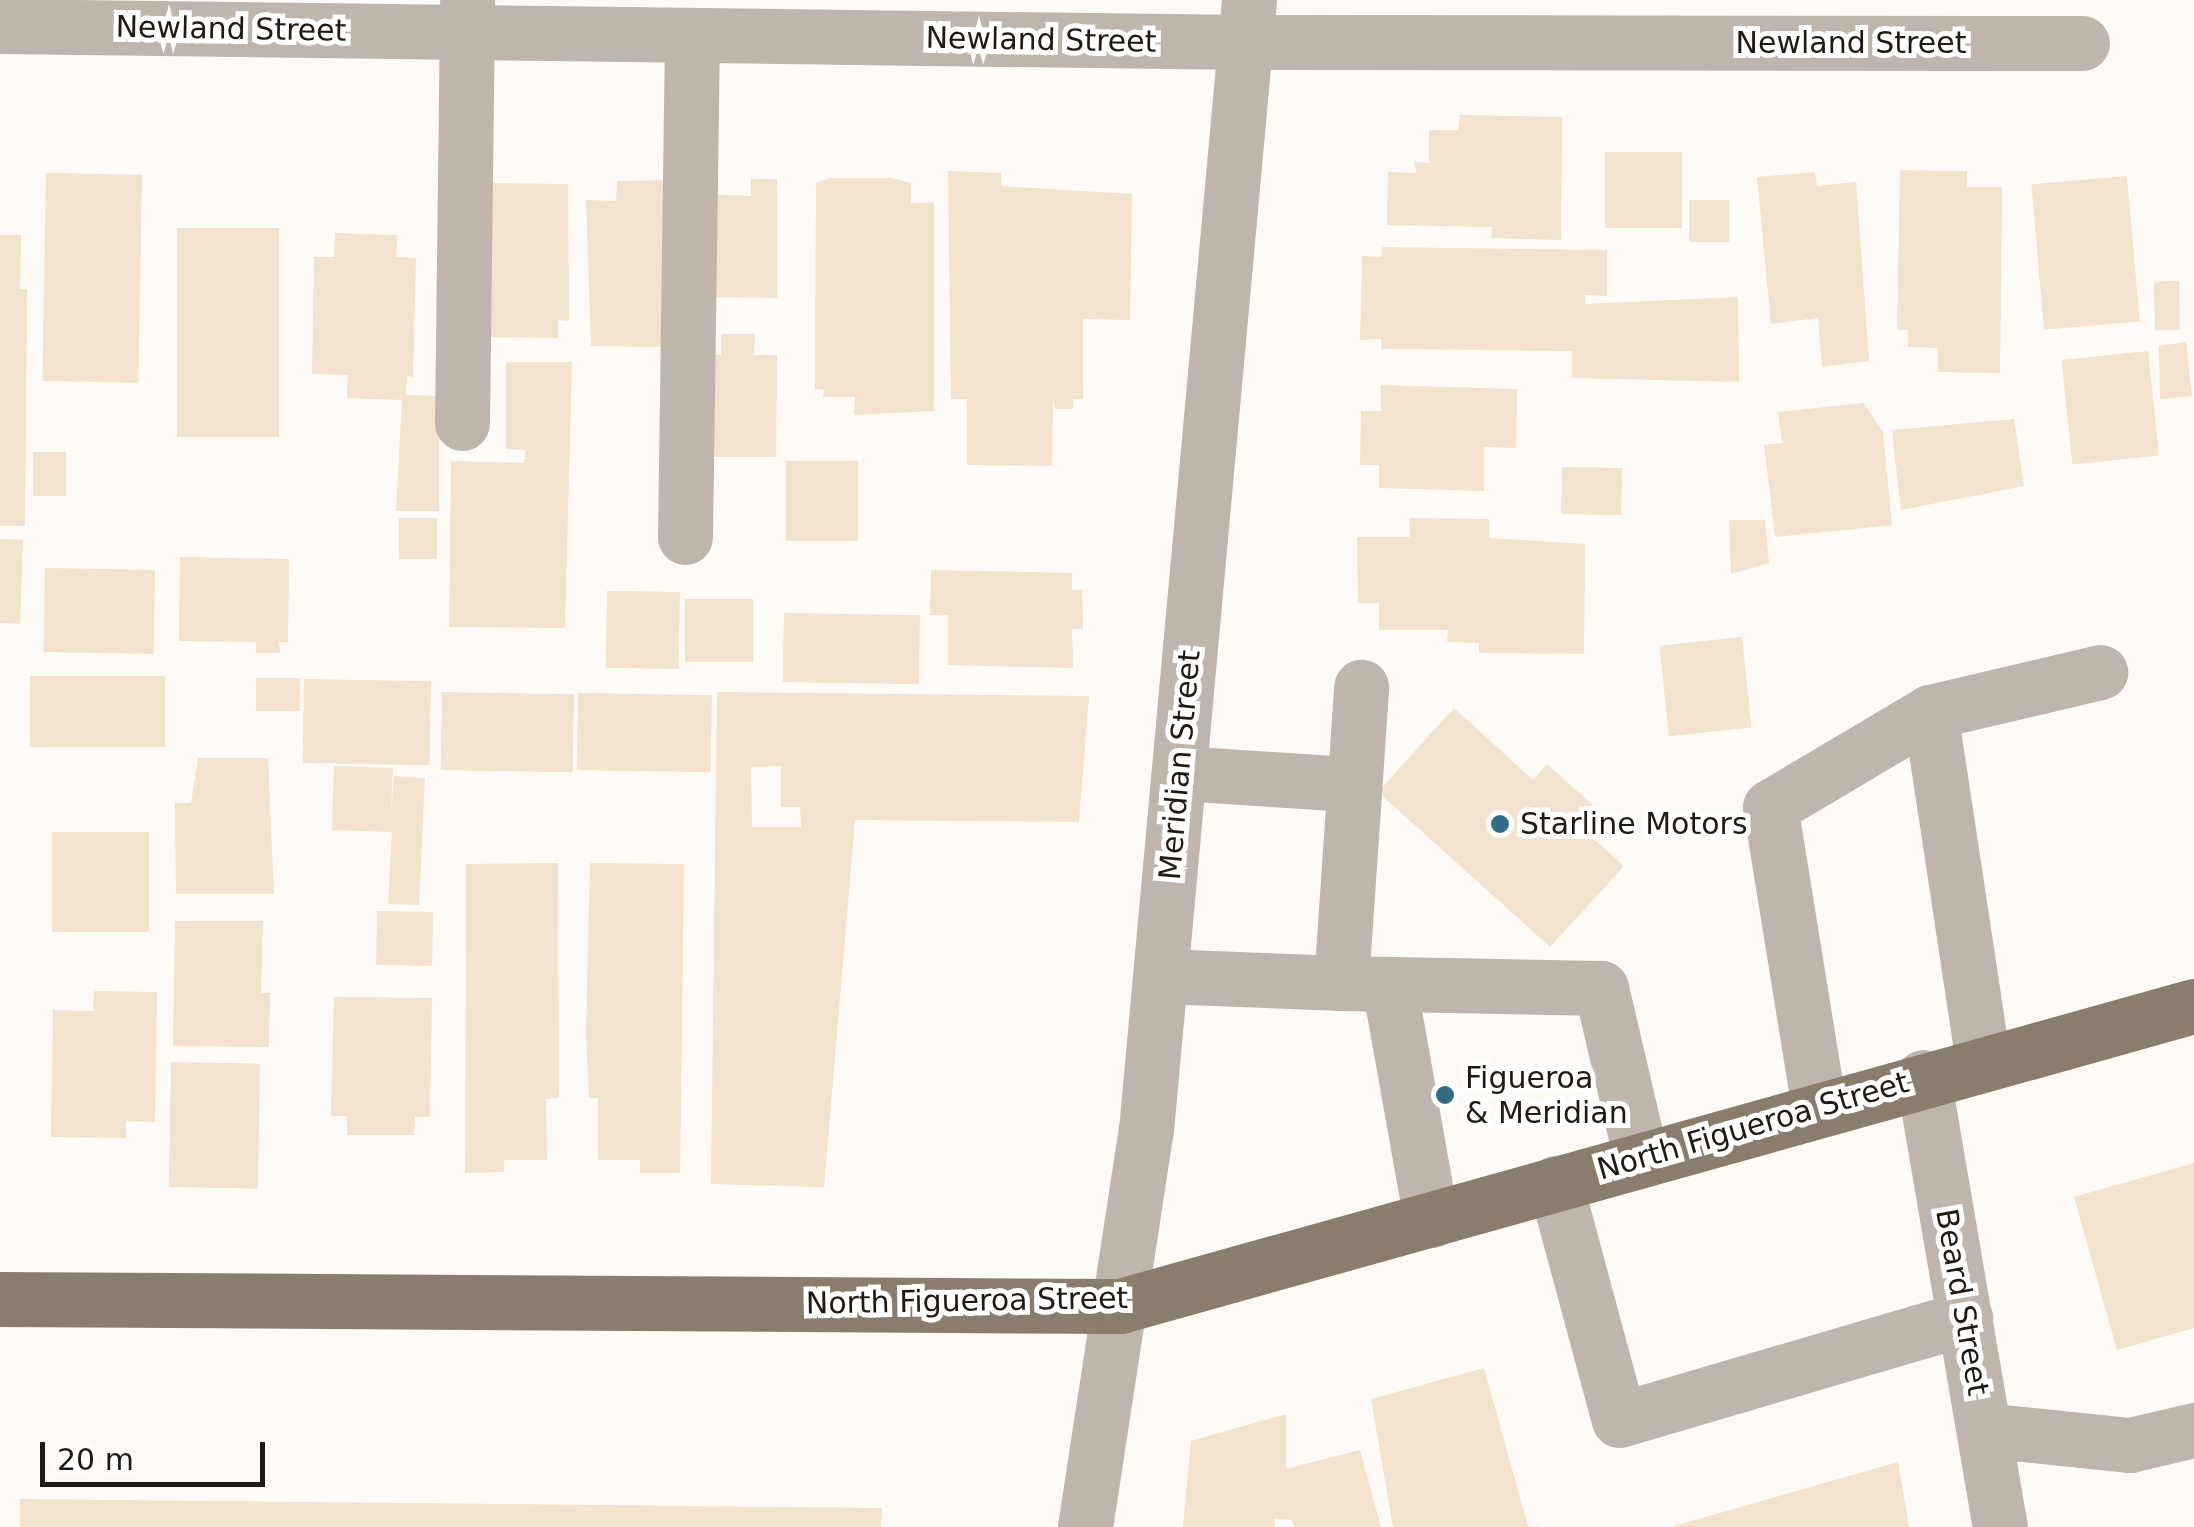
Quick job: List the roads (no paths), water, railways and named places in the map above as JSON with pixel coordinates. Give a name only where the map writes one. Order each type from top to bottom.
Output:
[{"type":"main road","name":"North Figueroa Street","points":[[0,1299],[1120,1306],[1923,1077],[2194,1006]]},
{"type":"street","name":"Newland Street","points":[[0,26],[328,15],[466,16],[692,35],[1247,21],[2082,43]]},
{"type":"street","points":[[462,422],[466,16]]},
{"type":"street","name":"Meridian Street","points":[[1085,1527],[1120,1306],[1161,976],[1247,21]]},
{"type":"street","points":[[684,537],[692,35]]},
{"type":"street","points":[[1819,1108],[1770,807],[1930,712],[2100,672]]},
{"type":"street","points":[[1361,687],[1351,784],[1365,984],[1430,1220]]},
{"type":"street","points":[[1930,712],[1983,1062]]},
{"type":"street","points":[[1179,773],[1351,784]]},
{"type":"street","points":[[1161,976],[1601,988],[1641,1160]]},
{"type":"street","name":"Beard Street","points":[[1923,1077],[2000,1527]]},
{"type":"street","points":[[1555,1183],[1618,1420],[1964,1318]]},
{"type":"street","points":[[1984,1430],[2130,1445],[2194,1430]]},
{"type":"place","name":"Starline Motors","points":[[1500,824]]},
{"type":"place","name":"Figueroa & Meridian","points":[[1445,1095]]}]
